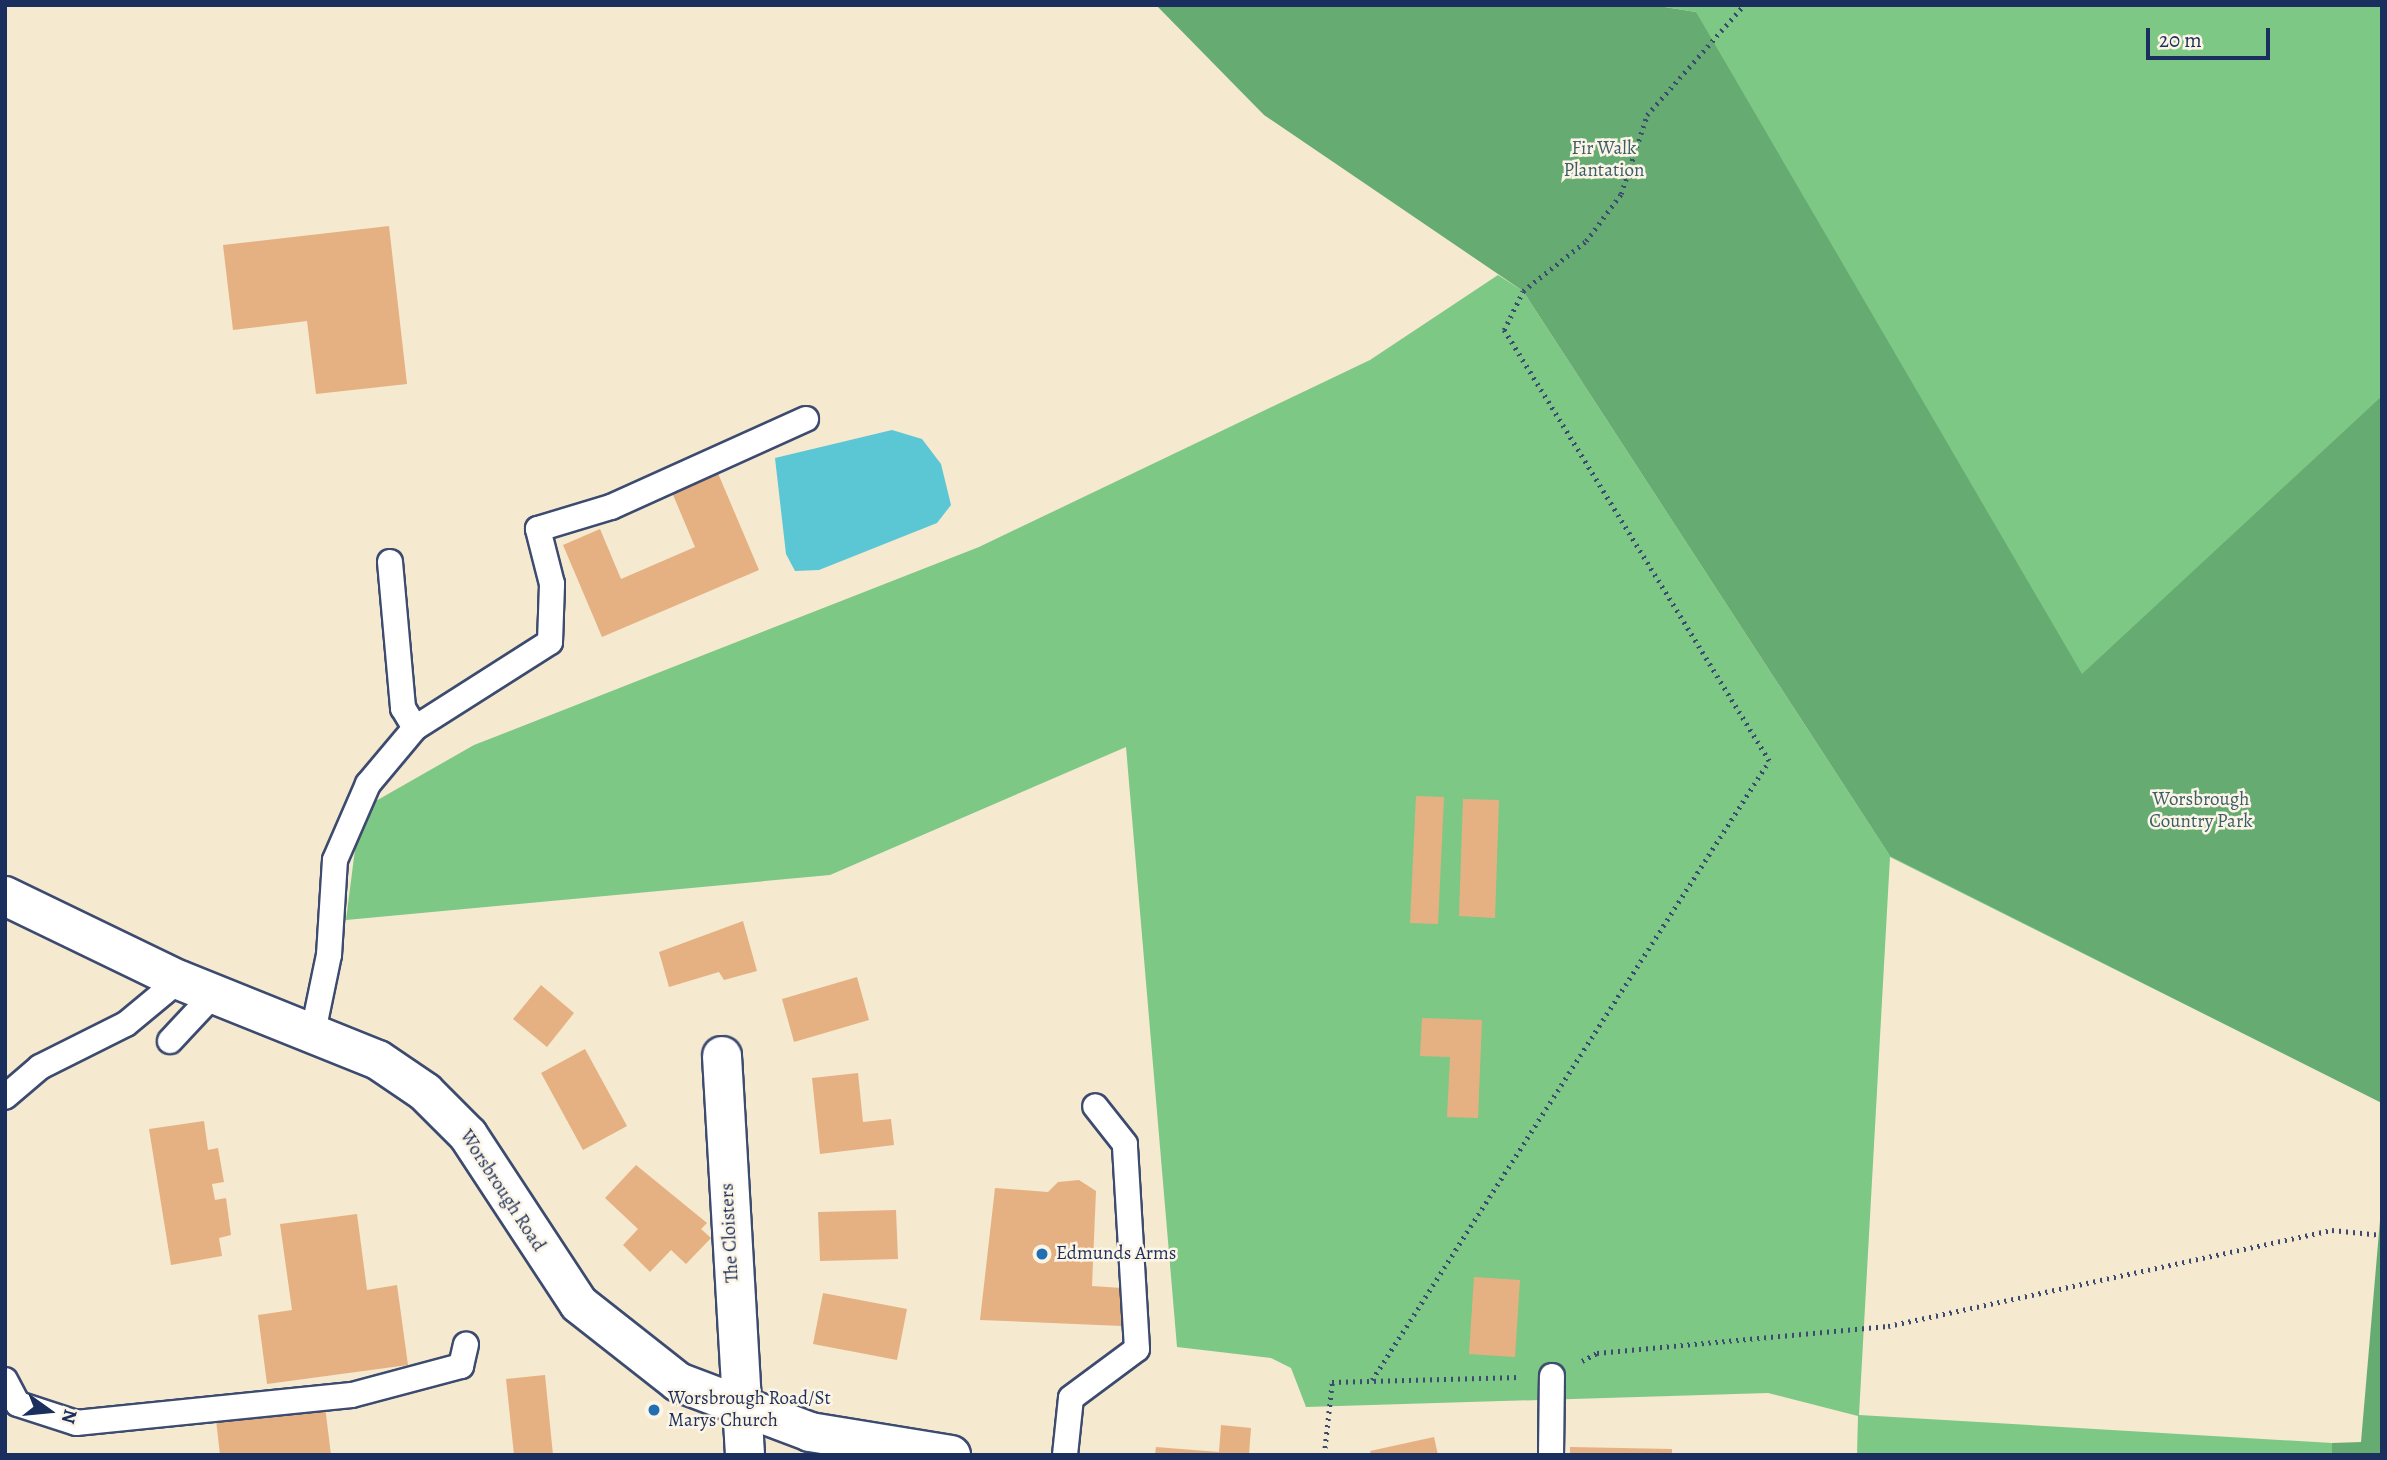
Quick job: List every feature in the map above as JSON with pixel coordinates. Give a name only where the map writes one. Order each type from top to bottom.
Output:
[{"type":"street","name":"Worsbrough Road","points":[[5,897],[179,980],[378,1060],[425,1092],[468,1136],[579,1304],[678,1382],[739,1410],[810,1432],[951,1455]]},
{"type":"street","name":"The Cloisters","points":[[722,1056],[739,1410],[745,1455]]},
{"type":"lane","points":[[313,1032],[328,956],[335,860],[368,784],[415,728],[550,642],[552,584],[538,529],[611,507],[806,419]]},
{"type":"lane","points":[[390,562],[402,708],[415,728]]},
{"type":"lane","points":[[5,1097],[40,1067],[126,1024],[179,980]]},
{"type":"lane","points":[[170,1041],[214,994]]},
{"type":"lane","points":[[1065,1455],[1072,1398],[1137,1349],[1125,1144],[1095,1106]]},
{"type":"lane","points":[[5,1380],[18,1404],[76,1423],[352,1395],[461,1366],[466,1345]]},
{"type":"lane","points":[[1551,1455],[1552,1376]]},
{"type":"path","points":[[1372,1380],[1769,761],[1504,330],[1522,291],[1586,241],[1620,194],[1647,115],[1744,5]]},
{"type":"path","points":[[1324,1455],[1332,1382],[1552,1376],[1597,1353],[1888,1326],[2332,1230],[2382,1235]]},
{"type":"green space","name":"Fir Walk Plantation","points":[[1156,5],[1652,5],[1696,12],[2082,674],[2382,396],[2382,1103],[1890,856],[1523,291],[1264,115]]},
{"type":"green space","name":"Worsbrough Country Park","points":[[1652,5],[2378,5],[2382,10],[2382,1103],[1890,857],[1859,1415],[2332,1443],[2332,1455],[1857,1455],[1858,1416],[1768,1393],[1306,1407],[1291,1368],[1271,1358],[1177,1347],[1126,747],[830,875],[346,920],[360,810],[474,745],[979,547],[1370,360],[1498,275],[1523,291],[1890,856],[1696,12]]},
{"type":"green space","points":[[2382,1197],[2382,1455],[2332,1455],[2332,1443],[2361,1442]]},
{"type":"water","points":[[892,430],[922,439],[941,464],[951,505],[937,523],[819,570],[795,571],[786,554],[775,458]]},
{"type":"building","points":[[389,226],[407,384],[316,394],[307,321],[233,330],[223,245]]},
{"type":"building","points":[[717,471],[759,570],[602,637],[563,545],[600,529],[621,579],[695,547],[671,490]]},
{"type":"building","points":[[1416,796],[1444,797],[1438,924],[1410,923]]},
{"type":"building","points":[[1463,799],[1499,800],[1495,918],[1459,916]]},
{"type":"building","points":[[743,921],[757,971],[724,980],[719,972],[669,987],[659,952]]},
{"type":"building","points":[[857,977],[869,1020],[794,1042],[782,999]]},
{"type":"building","points":[[541,985],[574,1013],[547,1047],[513,1019]]},
{"type":"building","points":[[1422,1018],[1482,1020],[1478,1118],[1447,1117],[1450,1057],[1420,1056]]},
{"type":"building","points":[[585,1049],[627,1126],[583,1150],[541,1073]]},
{"type":"building","points":[[858,1073],[863,1122],[891,1119],[894,1145],[820,1154],[812,1078]]},
{"type":"building","points":[[204,1121],[208,1150],[218,1148],[224,1182],[212,1184],[215,1200],[226,1198],[231,1235],[219,1238],[222,1256],[171,1265],[149,1129]]},
{"type":"building","points":[[636,1165],[707,1223],[701,1229],[711,1238],[686,1264],[671,1250],[650,1272],[623,1245],[638,1229],[605,1198]]},
{"type":"building","points":[[1079,1180],[1096,1191],[1092,1286],[1122,1288],[1122,1326],[980,1320],[995,1188],[1048,1192],[1058,1182]]},
{"type":"building","points":[[896,1210],[898,1259],[820,1261],[818,1212]]},
{"type":"building","points":[[357,1214],[367,1290],[397,1285],[408,1365],[267,1384],[258,1315],[292,1310],[280,1224]]},
{"type":"building","points":[[1474,1277],[1520,1280],[1515,1357],[1469,1354]]},
{"type":"building","points":[[823,1293],[907,1309],[897,1360],[813,1344]]},
{"type":"building","points":[[545,1375],[553,1455],[514,1455],[506,1379]]},
{"type":"building","points":[[325,1406],[331,1455],[220,1455],[216,1420]]},
{"type":"building","points":[[1221,1425],[1251,1428],[1249,1455],[1155,1455],[1156,1447],[1219,1452]]},
{"type":"building","points":[[1434,1437],[1438,1455],[1371,1455],[1370,1451]]},
{"type":"building","points":[[1570,1447],[1672,1449],[1672,1455],[1570,1455]]},
{"type":"place","name":"Edmunds Arms","points":[[1042,1254]]},
{"type":"place","name":"Worsbrough Road/St Marys Church","points":[[654,1410]]}]
